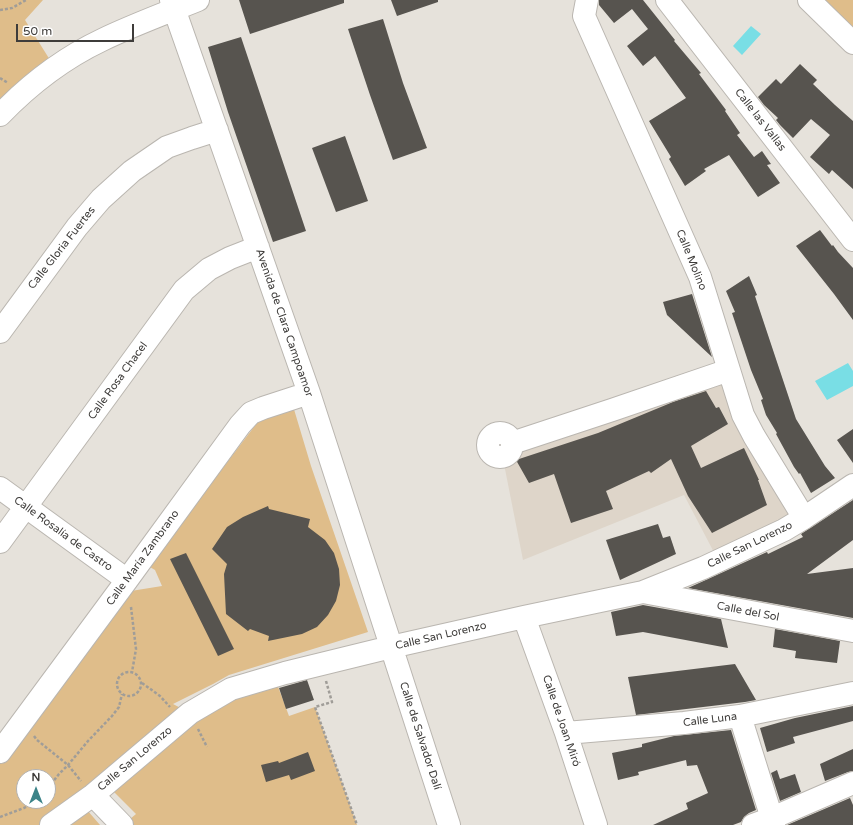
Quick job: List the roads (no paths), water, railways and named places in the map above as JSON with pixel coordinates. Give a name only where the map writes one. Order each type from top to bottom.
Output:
[{"type":"street","points":[[0,115],[9,105],[40,79],[72,57],[101,40],[152,18],[173,5],[198,0]]},
{"type":"street","name":"Calle las Vallas","points":[[667,0],[853,240]]},
{"type":"street","points":[[809,0],[850,37]]},
{"type":"street","name":"Avenida de Clara Campoamor","points":[[173,5],[218,130],[308,393],[391,647]]},
{"type":"street","name":"Calle Molino","points":[[583,5],[700,277],[743,415],[754,436],[804,518]]},
{"type":"street","name":"Calle Gloria Fuertes","points":[[0,332],[76,227],[101,199],[132,171],[167,147],[218,130]]},
{"type":"street","name":"Calle Rosa Chacel","points":[[0,542],[184,290],[208,269],[230,258],[258,247]]},
{"type":"street","points":[[512,443],[729,370]]},
{"type":"street","name":"Calle María Zambrano","points":[[0,752],[240,425],[251,413],[308,393]]},
{"type":"street","name":"Calle San Lorenzo","points":[[50,825],[93,795],[190,713],[231,690],[285,673],[391,647],[643,592],[708,565],[784,530],[853,485]]},
{"type":"street","name":"Calle Rosalía de Castro","points":[[0,488],[127,580]]},
{"type":"street","name":"Calle del Sol","points":[[643,592],[853,631]]},
{"type":"street","name":"Calle de Joan Miró","points":[[524,617],[566,733],[596,825]]},
{"type":"street","name":"Calle de Salvador Dalí","points":[[391,647],[449,825]]},
{"type":"street","name":"Calle Luna","points":[[566,733],[684,723],[740,716],[853,693]]},
{"type":"street","points":[[740,716],[766,823],[853,783]]},
{"type":"street","points":[[93,795],[122,825]]},
{"type":"water","points":[[751,26],[761,34],[742,55],[733,46]]},
{"type":"water","points":[[848,363],[853,371],[853,386],[827,400],[815,381]]}]
